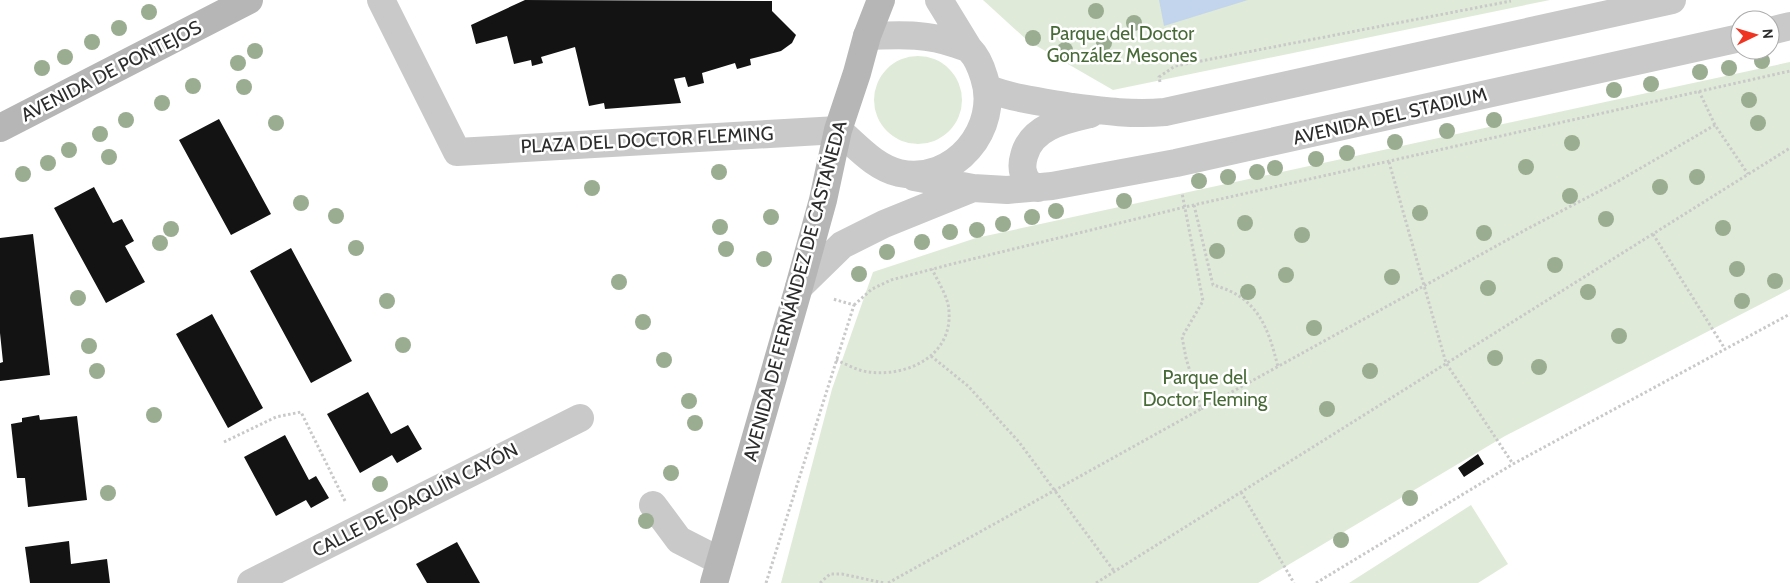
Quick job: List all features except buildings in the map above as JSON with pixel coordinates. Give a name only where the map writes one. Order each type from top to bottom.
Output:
[{"type":"main road","name":"AVENIDA DE PONTEJOS","points":[[0,128],[249,0]]},
{"type":"main road","name":"AVENIDA DE FERNÁNDEZ DE CASTAÑEDA","points":[[717,572],[823,200],[838,130],[867,36],[881,0]]},
{"type":"street","name":"PLAZA DEL DOCTOR FLEMING","points":[[381,0],[457,152],[838,130]]},
{"type":"street","name":"AVENIDA DEL STADIUM","points":[[899,173],[925,174],[950,165],[961,157],[978,137],[987,113],[988,89],[980,64],[939,0]]},
{"type":"street","points":[[988,89],[1040,102],[1101,112],[1147,114],[1165,112],[1672,0]]},
{"type":"street","points":[[867,36],[934,36],[969,49]]},
{"type":"street","name":"AVENIDA DEL STADIUM","points":[[838,130],[875,164],[899,173],[973,188],[1038,188],[1176,164],[1730,40]]},
{"type":"street","points":[[1038,188],[1028,183],[1022,170],[1028,142],[1058,122],[1101,112]]},
{"type":"street","name":"AVENIDA DEL STADIUM","points":[[799,287],[842,245],[884,224],[973,188]]},
{"type":"street","name":"CALLE DE JOAQUÍN CAYÓN","points":[[251,583],[580,418]]},
{"type":"street","points":[[653,506],[679,540],[717,572]]},
{"type":"path","points":[[1165,112],[1159,77],[1175,66],[1514,0]]},
{"type":"path","points":[[766,583],[854,305],[872,289],[891,280],[932,269],[1185,207],[1790,71]]},
{"type":"path","points":[[1699,92],[1715,125],[1748,174]]},
{"type":"path","points":[[888,583],[1715,125]]},
{"type":"path","points":[[1096,583],[1790,148]]},
{"type":"path","points":[[1388,162],[1446,363],[1513,464]]},
{"type":"path","points":[[1176,164],[1203,302],[1182,337],[1201,409]]},
{"type":"path","points":[[1194,205],[1213,285],[1235,292],[1249,303],[1268,329],[1278,367]]},
{"type":"path","points":[[1653,234],[1725,349]]},
{"type":"path","points":[[836,360],[867,372],[888,373],[916,367],[931,356],[943,342],[949,329],[950,310],[932,269]]},
{"type":"path","points":[[799,287],[854,305]]},
{"type":"path","points":[[1316,583],[1513,464],[1790,314]]},
{"type":"path","points":[[931,356],[968,386],[1019,442],[1114,571]]},
{"type":"path","points":[[224,442],[276,417],[301,412],[358,529]]},
{"type":"path","points":[[1241,492],[1294,583]]},
{"type":"path","points":[[820,583],[830,574],[842,574],[884,583]]},
{"type":"green space","name":"Parque del Doctor González Mesones","points":[[983,0],[1550,0],[1113,90],[1028,41]]},
{"type":"green space","points":[[918,56],[935,60],[949,69],[958,83],[962,100],[958,117],[949,131],[935,140],[918,144],[901,140],[887,131],[878,117],[874,100],[878,83],[887,69],[901,60]]},
{"type":"green space","name":"Parque del Doctor Fleming","points":[[1790,62],[1790,289],[1505,436],[1258,583],[781,583],[832,389],[873,272],[976,238]]},
{"type":"green space","points":[[1471,505],[1508,564],[1478,583],[1349,583]]},
{"type":"water","points":[[1159,0],[1248,0],[1164,26]]}]
